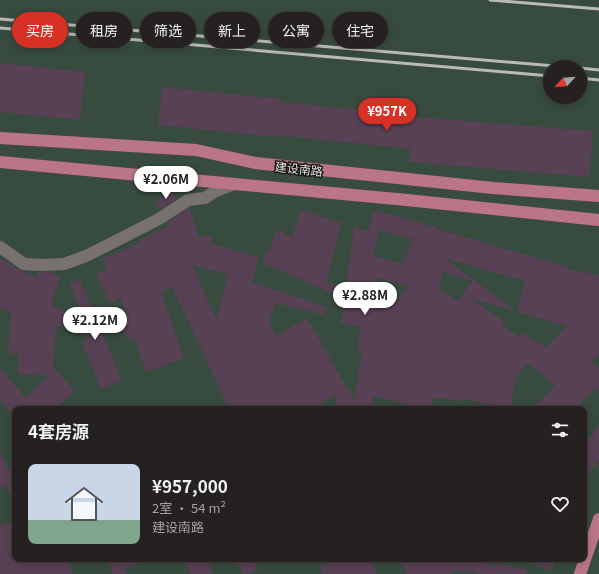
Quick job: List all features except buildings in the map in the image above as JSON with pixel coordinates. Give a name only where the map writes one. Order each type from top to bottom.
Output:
[{"type":"main road","name":"建设南路","points":[[0,138],[196,150],[255,163],[493,188],[599,196]]},
{"type":"main road","name":"建设南路","points":[[0,162],[399,199],[599,220]]},
{"type":"main road","points":[[587,554],[599,520]]},
{"type":"main road","points":[[580,574],[584,562]]},
{"type":"street","points":[[0,247],[24,264],[64,264],[86,256],[159,219],[188,200],[205,198],[214,192],[234,184]]},
{"type":"green space","points":[[0,0],[599,0],[599,574],[0,574]]},
{"type":"railway","points":[[490,0],[599,9]]},
{"type":"railway","points":[[0,19],[543,65]]},
{"type":"railway","points":[[0,28],[543,75]]},
{"type":"railway","points":[[587,69],[599,70]]},
{"type":"railway","points":[[587,79],[599,80]]}]
